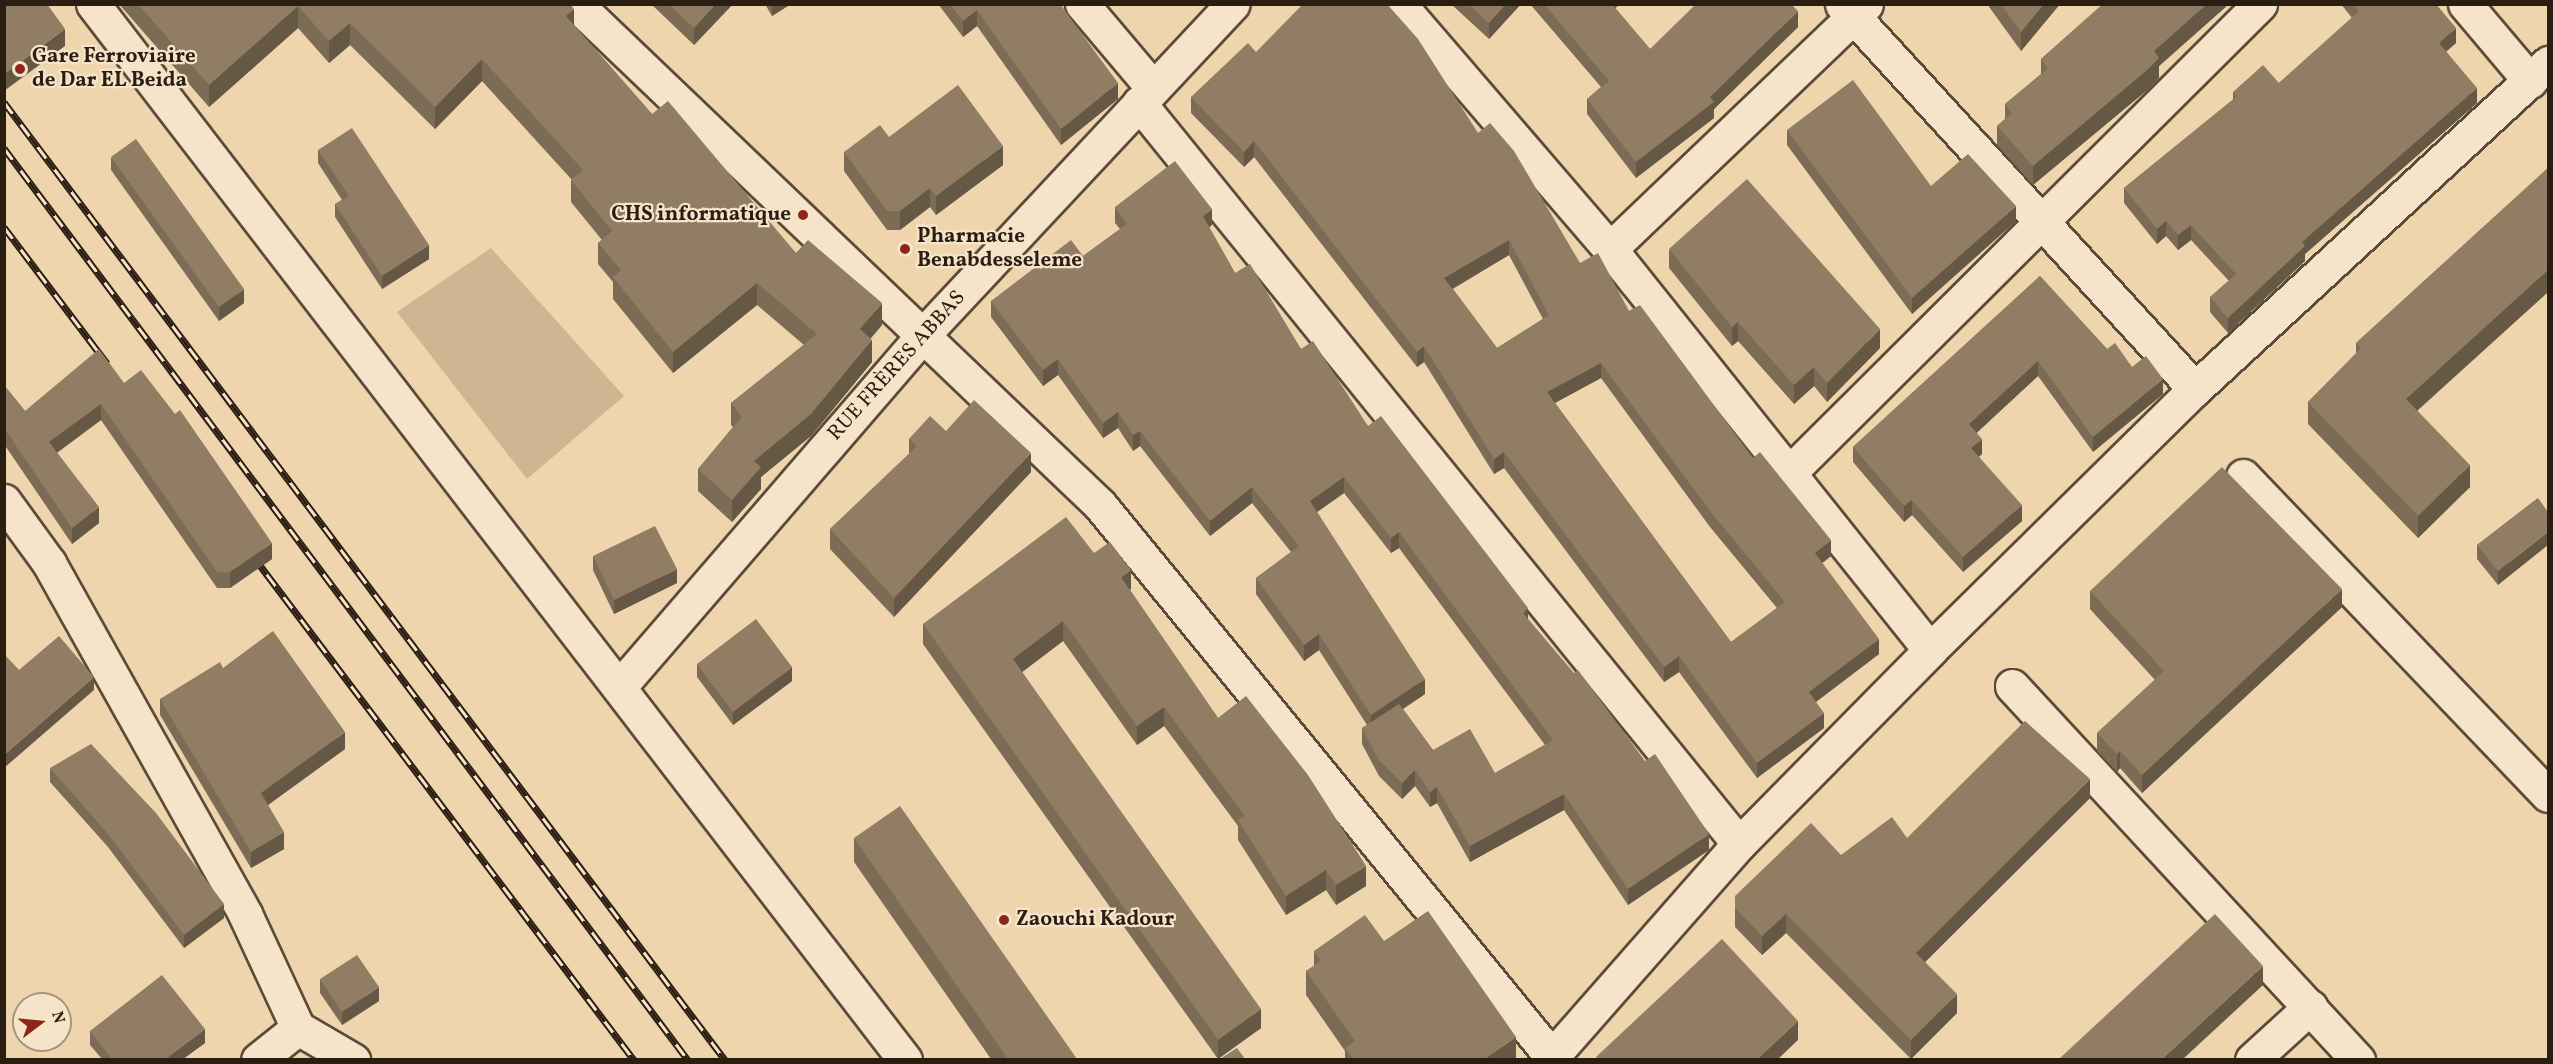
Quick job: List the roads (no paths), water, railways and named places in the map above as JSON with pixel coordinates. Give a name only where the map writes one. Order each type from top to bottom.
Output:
[{"type":"street","points":[[93,4],[621,684],[905,1059]]},
{"type":"street","points":[[576,4],[921,337],[1100,505],[1550,1058],[1739,844],[1930,650],[2195,389],[2539,72],[2465,4]]},
{"type":"street","points":[[1082,4],[1146,95],[1739,844]]},
{"type":"street","name":"RUE FRÈRES ABBAS","points":[[621,684],[921,337],[1233,4]]},
{"type":"street","points":[[1399,4],[1610,249],[1930,650]]},
{"type":"street","points":[[1789,473],[2260,4]]},
{"type":"street","points":[[1610,249],[1854,8],[2041,223],[2195,389]]},
{"type":"street","points":[[2243,476],[2548,795]]},
{"type":"street","points":[[4,501],[49,563],[245,914],[298,1028],[353,1059]]},
{"type":"street","points":[[2012,686],[2358,1059]]},
{"type":"street","points":[[2252,1059],[2310,1007]]},
{"type":"street","points":[[258,1059],[298,1028]]},
{"type":"railway","points":[[4,102],[725,1060]]},
{"type":"railway","points":[[4,148],[688,1060]]},
{"type":"railway","points":[[4,227],[107,363]]},
{"type":"railway","points":[[250,552],[634,1060]]},
{"type":"place","name":"Gare Ferroviaire de Dar EL Beida","points":[[20,69]]},
{"type":"place","name":"CHS informatique","points":[[803,215]]},
{"type":"place","name":"Pharmacie Benabdesseleme","points":[[905,249]]},
{"type":"place","name":"Zaouchi Kadour","points":[[1004,920]]}]
